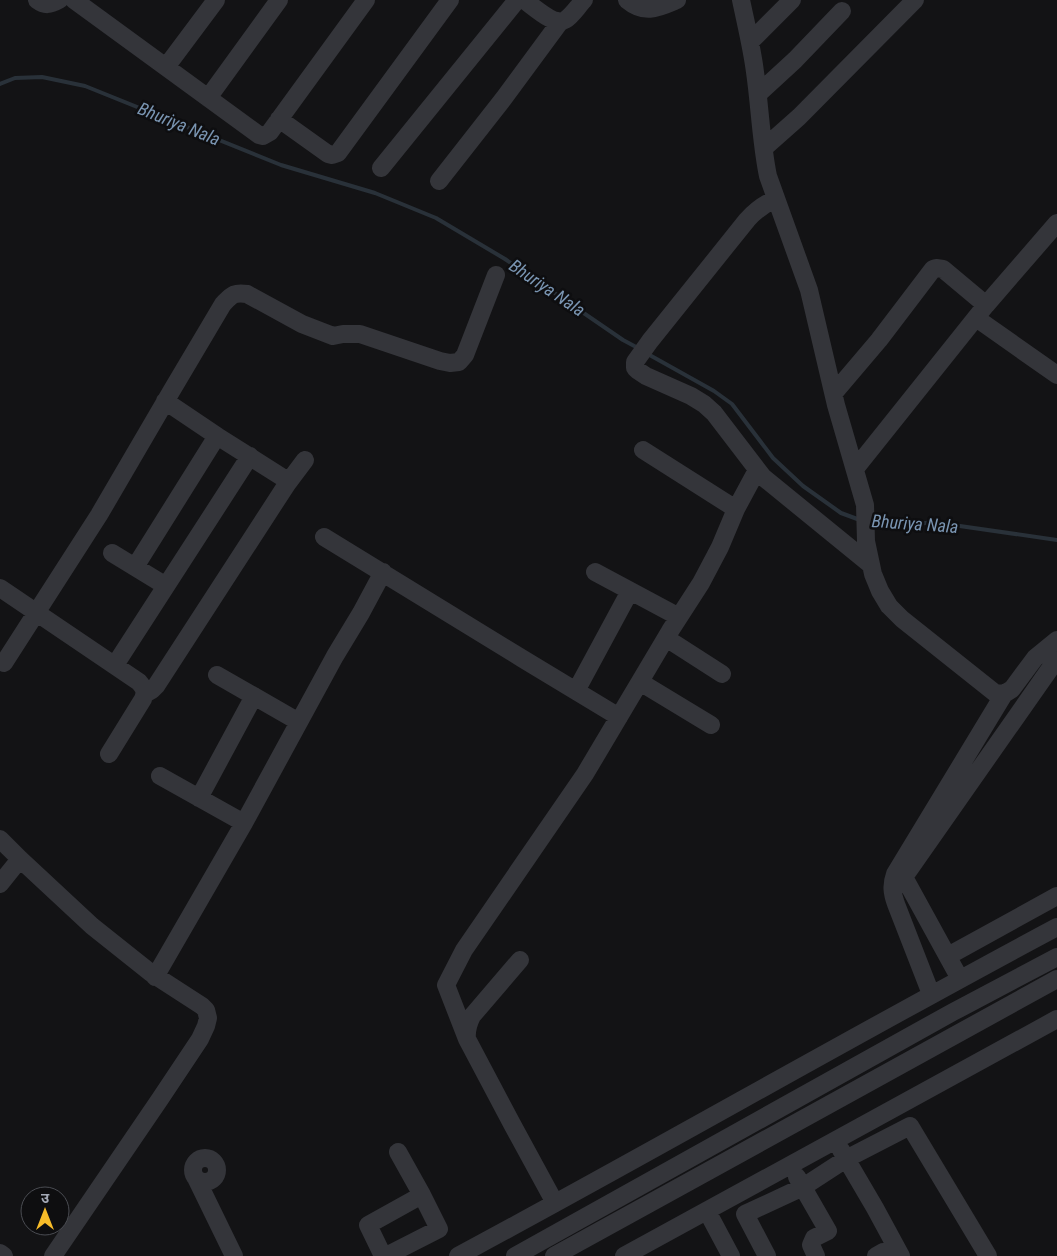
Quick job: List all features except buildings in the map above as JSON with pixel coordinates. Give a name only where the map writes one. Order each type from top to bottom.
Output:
[{"type":"street","points":[[74,0],[259,135],[263,136],[267,135],[366,0]]},
{"type":"street","points":[[166,67],[216,0]]},
{"type":"street","points":[[208,98],[279,0]]},
{"type":"street","points":[[279,119],[328,154],[335,154],[343,146],[450,0]]},
{"type":"street","points":[[381,168],[517,0]]},
{"type":"street","points":[[524,0],[548,18],[560,22]]},
{"type":"street","points":[[439,181],[560,22],[569,17],[584,0]]},
{"type":"street","points":[[627,0],[641,9],[650,10],[660,8],[677,0]]},
{"type":"street","points":[[741,0],[758,94],[768,176],[809,290],[834,393],[865,505],[866,541],[873,574],[889,606],[902,619],[995,693],[1004,694]]},
{"type":"street","points":[[750,42],[792,0]]},
{"type":"street","points":[[764,148],[800,117],[915,0]]},
{"type":"street","points":[[758,94],[795,60],[842,11]]},
{"type":"street","points":[[776,199],[756,210],[650,341],[635,362],[636,368],[646,376],[691,396],[704,404],[714,413],[763,477],[872,565]]},
{"type":"street","points":[[855,469],[981,311],[1057,223]]},
{"type":"street","points":[[834,393],[879,340],[933,269],[940,268],[981,311],[1057,375]]},
{"type":"street","points":[[4,662],[100,515],[165,401],[229,297],[235,293],[247,294],[302,324],[333,336],[360,334],[450,363],[459,362],[465,355],[496,275]]},
{"type":"street","points":[[165,401],[285,479],[287,484]]},
{"type":"street","points":[[134,567],[217,436]]},
{"type":"street","points":[[643,450],[736,509]]},
{"type":"street","points":[[115,665],[250,456]]},
{"type":"street","points":[[145,694],[156,686],[287,484],[306,460]]},
{"type":"street","points":[[555,1203],[467,1039],[446,985],[464,950],[585,774],[712,562],[736,509],[757,470]]},
{"type":"street","points":[[324,537],[619,717]]},
{"type":"street","points":[[112,553],[166,586]]},
{"type":"street","points":[[155,977],[244,823],[383,572]]},
{"type":"street","points":[[595,572],[679,618]]},
{"type":"street","points":[[0,588],[115,665],[139,682],[144,688],[145,694],[143,699],[109,754]]},
{"type":"street","points":[[576,691],[630,591]]},
{"type":"street","points":[[666,638],[722,674]]},
{"type":"street","points":[[931,994],[892,893],[895,874],[1004,694],[1012,689],[1035,658],[1057,640]]},
{"type":"street","points":[[960,979],[904,877],[1054,662],[1057,661]]},
{"type":"street","points":[[217,675],[299,722]]},
{"type":"street","points":[[640,682],[711,725]]},
{"type":"street","points":[[199,798],[254,696]]},
{"type":"street","points":[[160,776],[244,823]]},
{"type":"street","points":[[0,839],[92,926],[155,977],[202,1006],[206,1010],[208,1018],[200,1039],[53,1256]]},
{"type":"street","points":[[0,884],[20,859]]},
{"type":"street","points":[[948,956],[1057,896]]},
{"type":"street","points":[[458,1256],[931,994],[1057,927]]},
{"type":"street","points":[[515,1256],[944,1017],[1057,957]]},
{"type":"street","points":[[467,1039],[467,1025],[472,1016],[520,960]]},
{"type":"street","points":[[554,1256],[1057,979]]},
{"type":"street","points":[[624,1256],[1057,1019]]},
{"type":"street","points":[[767,1256],[745,1214],[803,1187],[846,1160],[910,1126],[988,1256]]},
{"type":"street","points":[[836,1140],[901,1256]]},
{"type":"street","points":[[398,1152],[422,1195],[439,1229],[385,1256],[368,1225],[422,1195]]},
{"type":"street","points":[[790,1165],[828,1231],[814,1238],[811,1245],[816,1256]]},
{"type":"street","points":[[196,1178],[234,1256]]},
{"type":"street","points":[[707,1211],[731,1256]]},
{"type":"street","points":[[876,1256],[883,1252],[885,1256]]},
{"type":"street","points":[[0,1253],[4,1256]]},
{"type":"waterway","name":"Bhuriya Nala","points":[[0,84],[15,78],[42,77],[85,86],[281,165],[375,193],[436,218],[505,259],[623,340],[638,348]]},
{"type":"waterway","name":"Bhuriya Nala","points":[[646,353],[714,391],[732,404],[773,458],[803,486],[841,513],[860,520]]},
{"type":"waterway","name":"Bhuriya Nala","points":[[871,524],[906,526],[932,522],[1057,540]]}]
